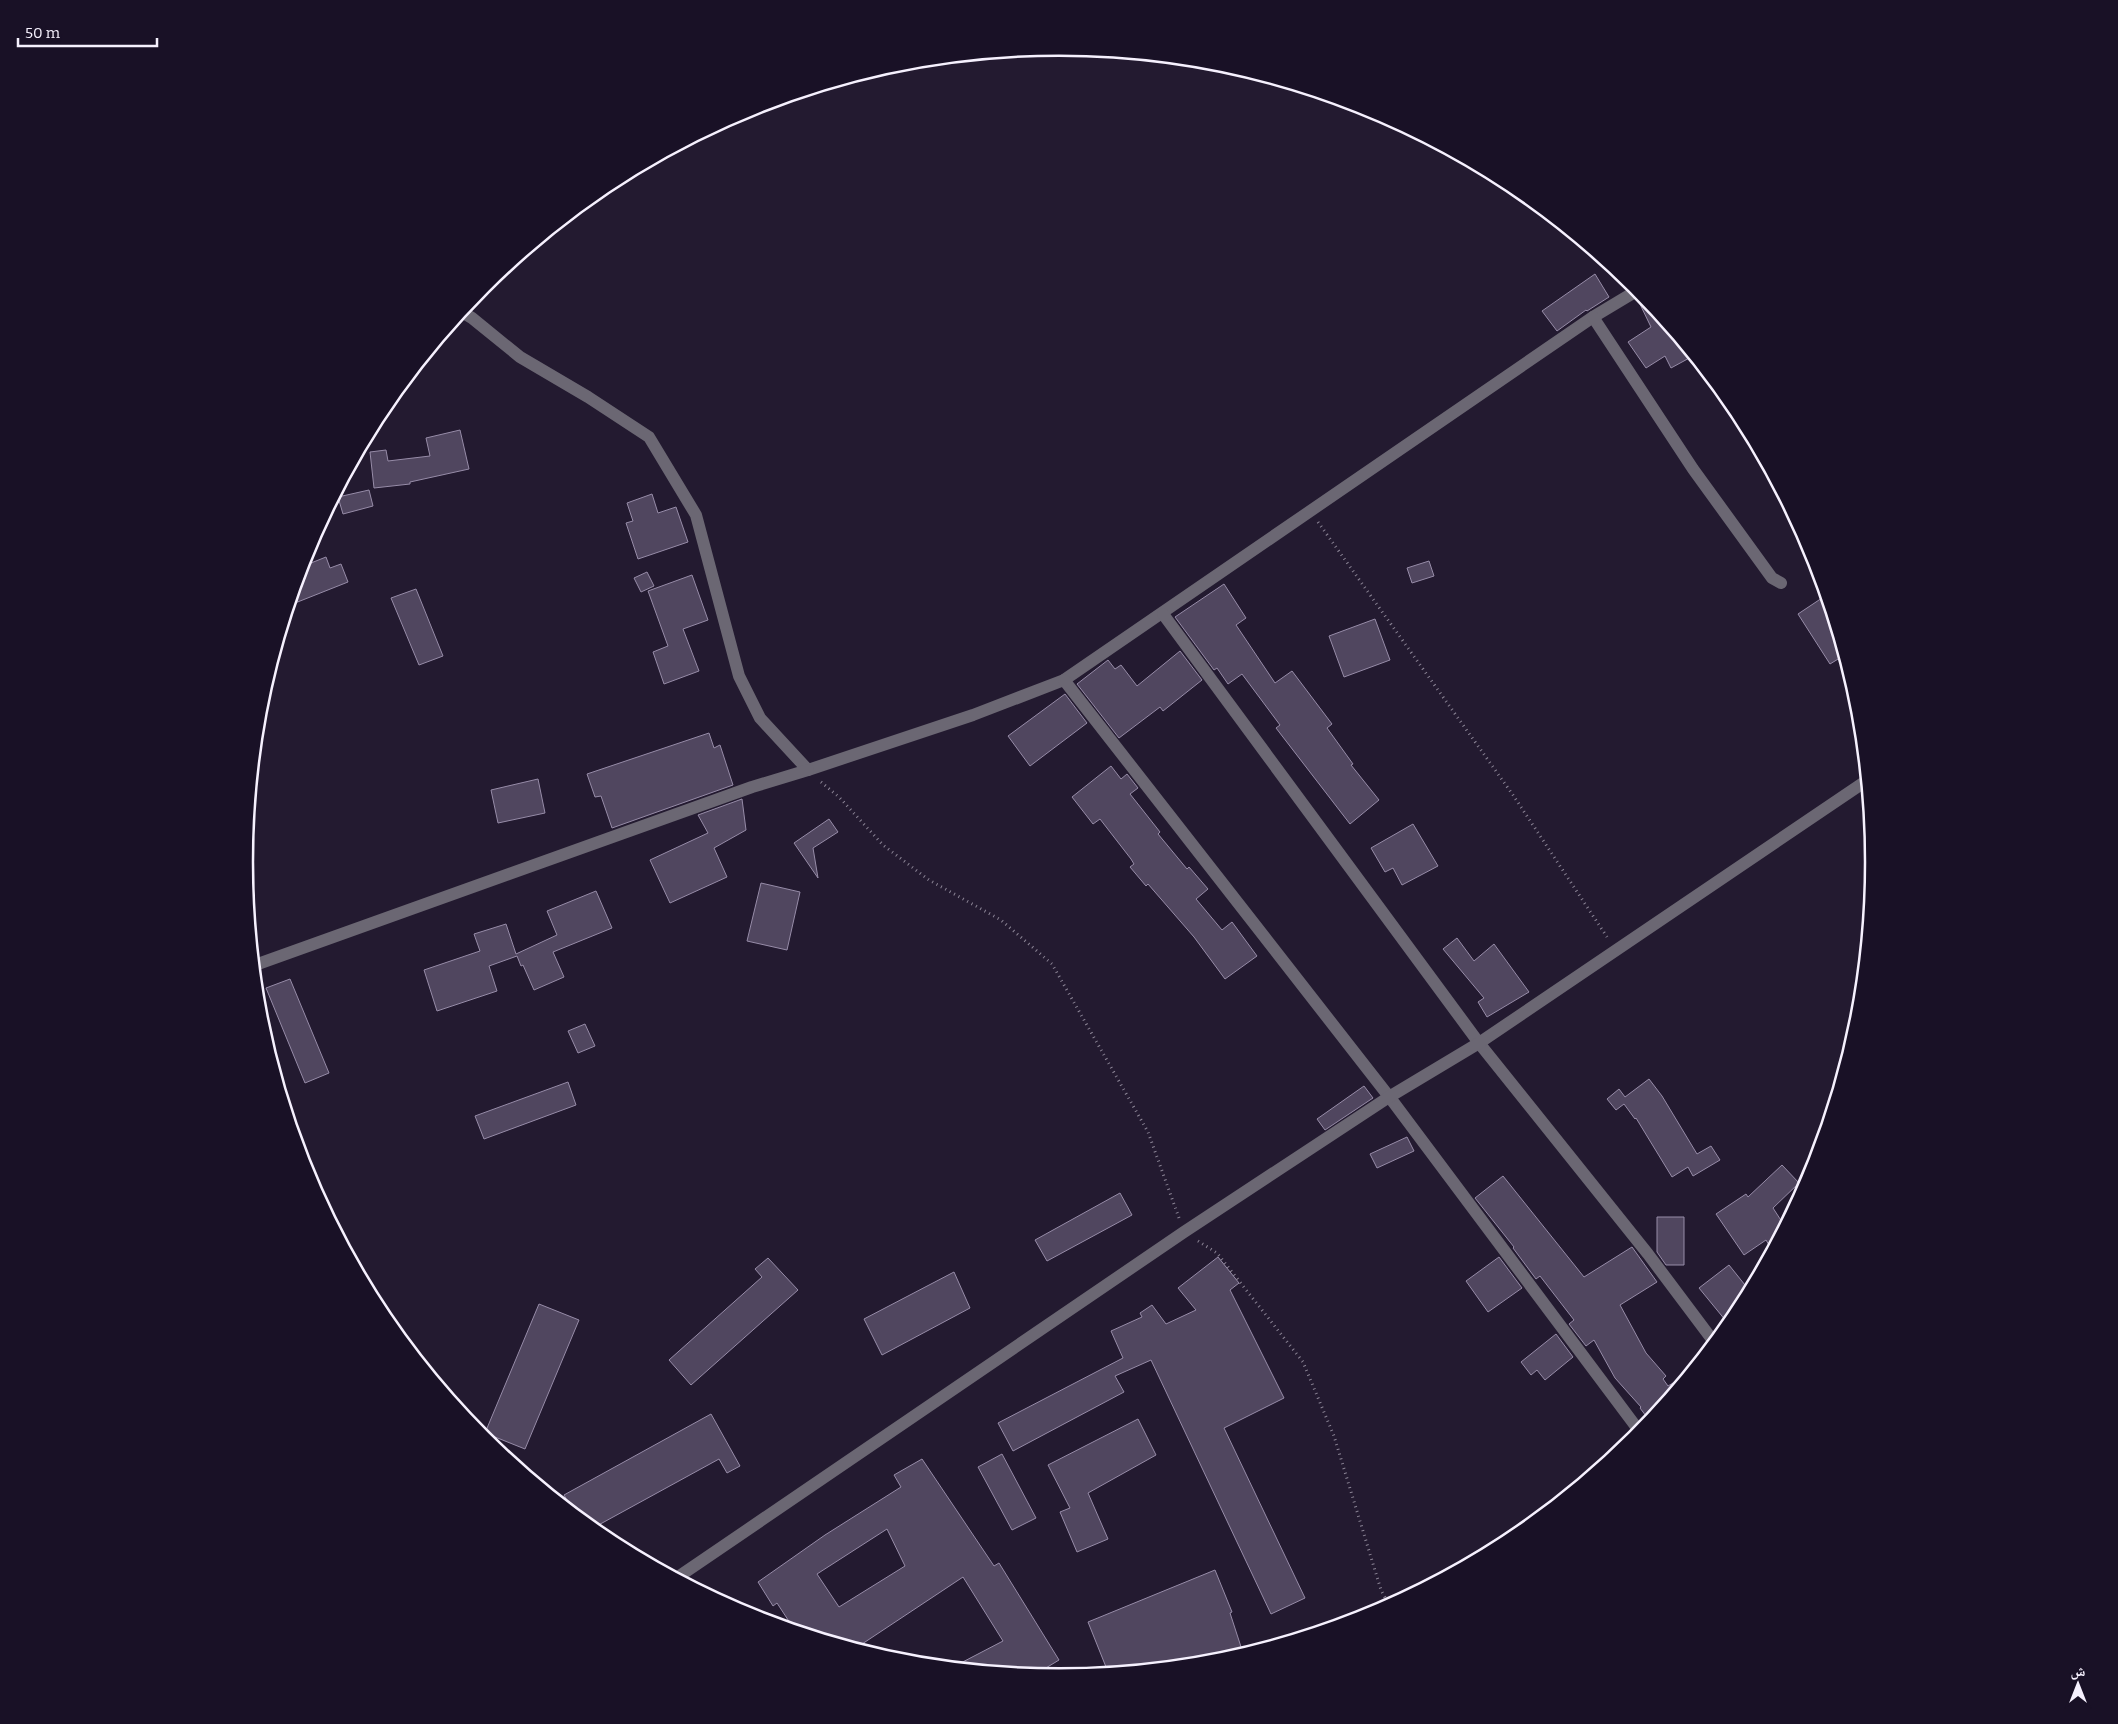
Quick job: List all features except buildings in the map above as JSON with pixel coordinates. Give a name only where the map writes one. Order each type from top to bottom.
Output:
[{"type":"street","points":[[260,963],[752,787],[973,715],[1064,680],[1163,614],[1310,510],[1496,385],[1593,317],[1631,294]]},
{"type":"street","points":[[467,315],[520,357],[588,397],[649,438],[696,515],[739,676],[760,718],[808,770]]},
{"type":"street","points":[[1593,317],[1704,483],[1772,578],[1781,583]]},
{"type":"street","points":[[1163,614],[1479,1043],[1648,1254],[1710,1337]]},
{"type":"street","points":[[1064,680],[1389,1097],[1635,1425]]},
{"type":"street","points":[[682,1574],[1184,1232],[1389,1097],[1479,1043],[1861,785]]},
{"type":"path","points":[[1310,510],[1513,795],[1616,950]]},
{"type":"path","points":[[808,770],[839,797],[882,845],[929,880],[1001,920],[1052,964],[1148,1132],[1184,1232],[1217,1253],[1303,1362],[1334,1436],[1381,1590],[1386,1598]]}]
